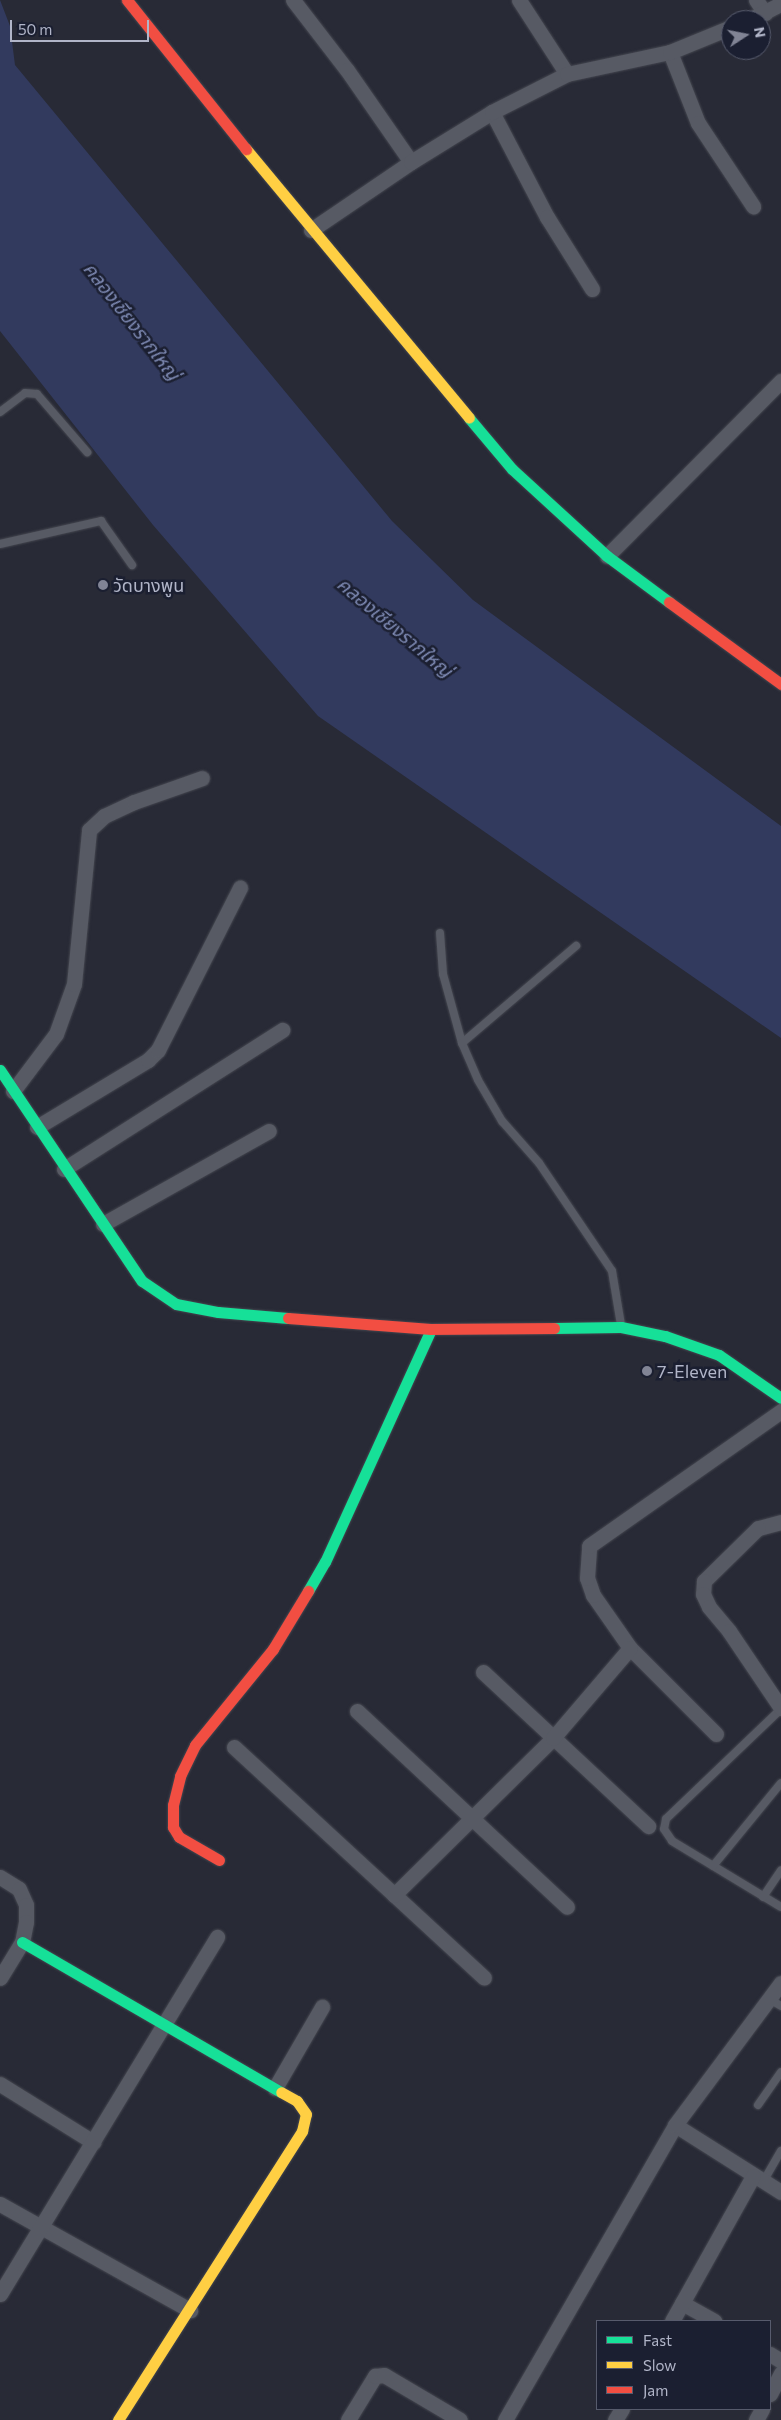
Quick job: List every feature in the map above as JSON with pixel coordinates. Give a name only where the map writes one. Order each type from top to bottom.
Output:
[{"type":"street","points":[[128,0],[311,230],[512,469],[608,556],[781,684]]},
{"type":"street","points":[[293,0],[347,70],[411,162]]},
{"type":"street","points":[[519,0],[567,74]]},
{"type":"street","points":[[311,230],[411,162],[492,112],[567,74],[670,52],[721,31]]},
{"type":"street","points":[[670,52],[698,123],[753,206]]},
{"type":"street","points":[[492,112],[547,217],[592,289]]},
{"type":"street","points":[[608,556],[781,381]]},
{"type":"street","points":[[202,778],[134,802],[104,816],[89,830],[74,984],[56,1034],[5,1081],[142,1281],[176,1304],[218,1312],[430,1329],[621,1327],[665,1336],[719,1355],[781,1398]]},
{"type":"street","points":[[37,1127],[148,1060],[158,1050],[240,888]]},
{"type":"street","points":[[64,1169],[282,1030]]},
{"type":"street","points":[[102,1224],[269,1131]]},
{"type":"street","points":[[219,1860],[180,1837],[173,1827],[173,1805],[180,1776],[195,1745],[273,1649],[325,1562],[430,1329]]},
{"type":"street","points":[[716,1734],[630,1648],[593,1595],[587,1578],[589,1546],[781,1411]]},
{"type":"street","points":[[781,1522],[758,1528],[704,1581],[703,1594],[709,1607],[730,1631],[781,1709]]},
{"type":"street","points":[[394,1895],[553,1738],[630,1648]]},
{"type":"street","points":[[482,1672],[648,1826]]},
{"type":"street","points":[[357,1711],[567,1907]]},
{"type":"street","points":[[234,1747],[484,1978]]},
{"type":"street","points":[[0,1878],[20,1890],[26,1905],[22,1942],[0,1978]]},
{"type":"street","points":[[0,2294],[165,2026],[217,1937]]},
{"type":"street","points":[[22,1942],[297,2101],[306,2114],[302,2131],[190,2310],[118,2420]]},
{"type":"street","points":[[505,2420],[675,2125],[776,2003],[781,1983]]},
{"type":"street","points":[[275,2088],[322,2006]]},
{"type":"street","points":[[0,2084],[93,2142]]},
{"type":"street","points":[[675,2125],[781,2192]]},
{"type":"street","points":[[673,2320],[758,2179]]},
{"type":"street","points":[[0,2204],[190,2310]]},
{"type":"street","points":[[682,2303],[712,2320]]},
{"type":"street","points":[[771,2392],[781,2373]]},
{"type":"street","points":[[348,2420],[369,2383],[375,2376],[384,2375],[460,2420]]},
{"type":"lane","points":[[0,412],[25,393],[37,394],[88,452]]},
{"type":"lane","points":[[0,544],[101,521],[132,565]]},
{"type":"lane","points":[[440,933],[443,974],[462,1043],[478,1080],[502,1121],[538,1164],[612,1271],[621,1327]]},
{"type":"lane","points":[[462,1043],[576,946]]},
{"type":"lane","points":[[781,1709],[666,1819],[664,1830],[672,1841],[781,1908]]},
{"type":"lane","points":[[713,1866],[781,1783]]},
{"type":"lane","points":[[763,1897],[781,1870]]},
{"type":"lane","points":[[758,2105],[781,2072]]},
{"type":"lane","points":[[758,2179],[781,2151]]},
{"type":"water","name":"คลองเชียงรากใหญ่","points":[[0,0],[10,26],[15,65],[392,521],[473,600],[781,826],[781,1038],[318,716],[153,525],[0,331]]},
{"type":"traffic: fast","points":[[469,418],[512,469],[607,556],[669,602]]},
{"type":"traffic: fast","points":[[0,1070],[142,1281],[176,1304],[218,1312],[288,1318]]},
{"type":"traffic: fast","points":[[554,1328],[621,1327],[665,1336],[719,1355],[781,1398]]},
{"type":"traffic: fast","points":[[308,1591],[325,1562],[431,1329]]},
{"type":"traffic: fast","points":[[22,1942],[281,2092]]},
{"type":"traffic: slow","points":[[246,149],[469,418]]},
{"type":"traffic: slow","points":[[118,2420],[302,2131],[306,2114],[297,2101],[281,2092]]},
{"type":"traffic: jam","points":[[127,0],[246,149]]},
{"type":"traffic: jam","points":[[669,602],[781,684]]},
{"type":"traffic: jam","points":[[288,1318],[431,1329],[554,1328]]},
{"type":"traffic: jam","points":[[219,1860],[179,1837],[173,1827],[173,1805],[180,1776],[195,1745],[273,1649],[308,1591]]},
{"type":"place","name":"วัดบางพูน","points":[[103,585]]},
{"type":"place","name":"7-Eleven","points":[[647,1371]]}]
